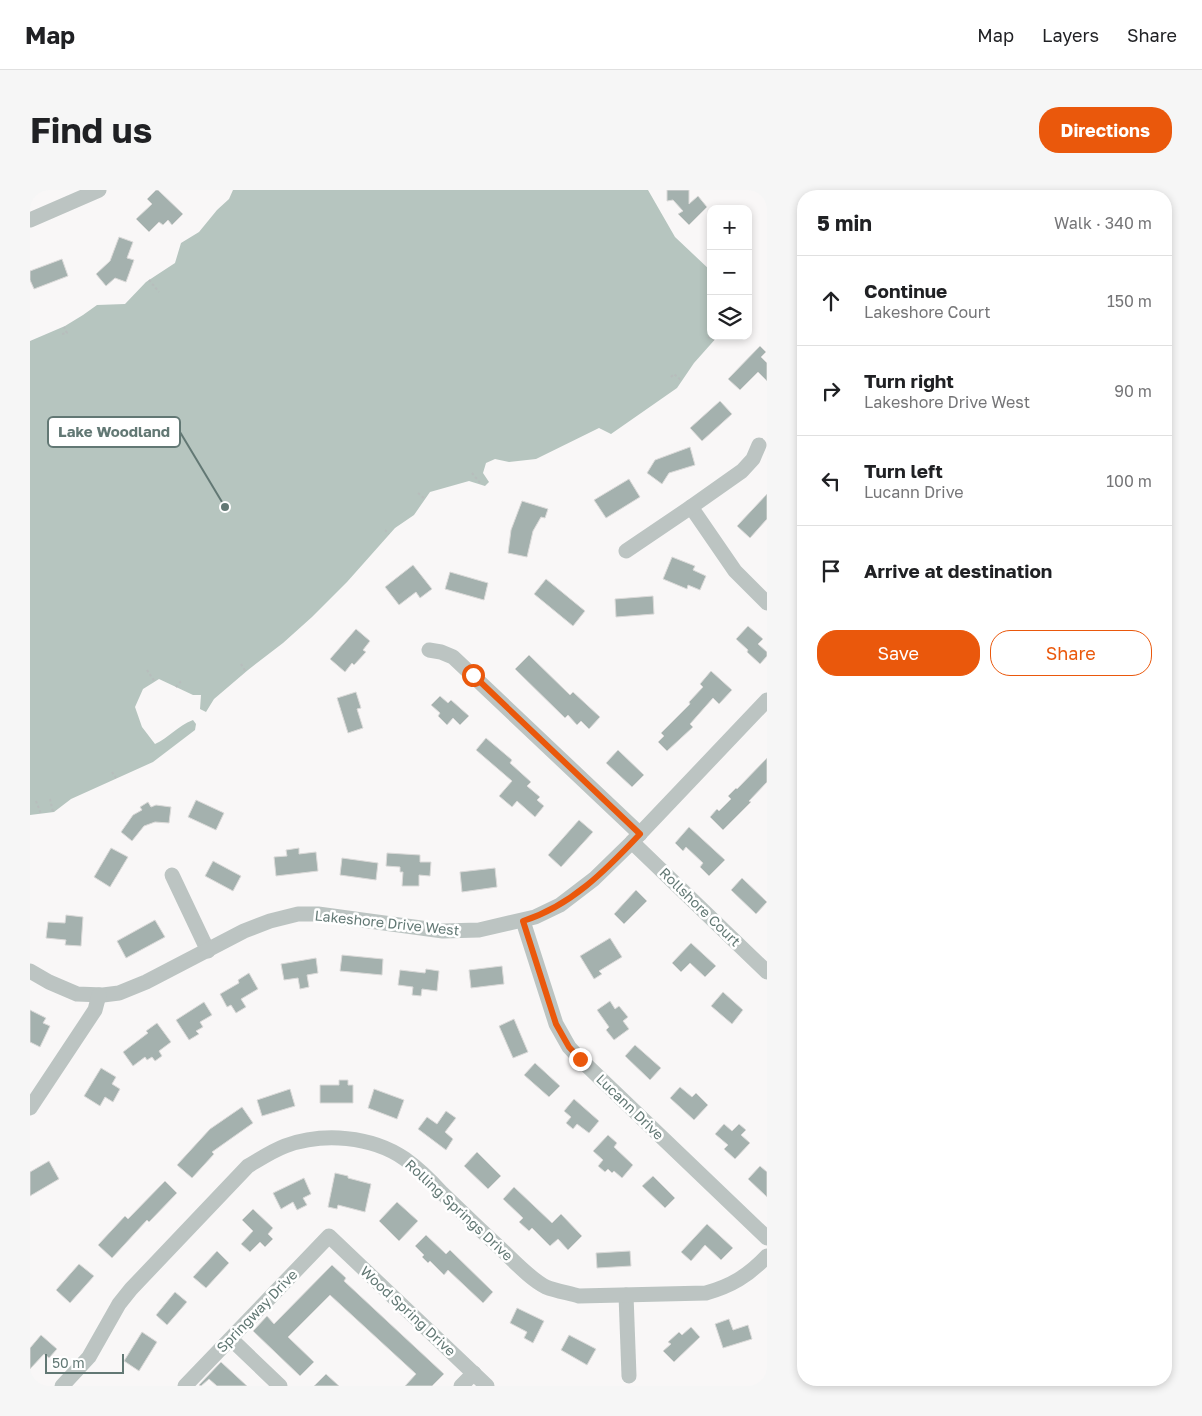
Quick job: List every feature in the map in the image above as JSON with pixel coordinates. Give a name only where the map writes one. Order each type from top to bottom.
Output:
[{"type":"street","points":[[30,220],[99,190]]},
{"type":"street","points":[[626,551],[748,465],[759,445]]},
{"type":"street","points":[[691,507],[735,571],[767,603]]},
{"type":"street","name":"Rollshore Court","points":[[429,650],[448,654],[460,663],[636,838],[767,972]]},
{"type":"street","name":"Lakeshore Drive West","points":[[30,971],[66,990],[82,994],[99,995],[119,992],[146,982],[244,931],[270,921],[298,914],[318,914],[443,931],[479,930],[535,917],[560,905],[584,888],[636,838],[766,703]]},
{"type":"street","points":[[172,874],[208,950]]},
{"type":"street","name":"Lucann Drive","points":[[523,921],[556,1024],[569,1047],[767,1238]]},
{"type":"street","points":[[30,1108],[95,1010],[99,995]]},
{"type":"street","name":"Rolling Springs Drive","points":[[62,1386],[88,1356],[119,1304],[131,1288],[248,1166],[285,1146],[321,1138],[339,1137],[360,1141],[382,1147],[405,1159],[432,1182],[534,1279],[546,1287],[579,1296],[706,1293],[739,1280],[757,1267],[767,1256]]},
{"type":"street","name":"Springway Drive","points":[[185,1386],[329,1236]]},
{"type":"street","name":"Wood Spring Drive","points":[[329,1236],[487,1386]]},
{"type":"street","points":[[626,1295],[629,1376]]},
{"type":"street","points":[[230,1339],[280,1386]]},
{"type":"street","points":[[461,1386],[474,1373]]},
{"type":"path","points":[[149,280],[159,292]]},
{"type":"path","points":[[62,334],[67,332],[64,327]]},
{"type":"path","points":[[672,377],[674,374],[682,381]]},
{"type":"path","points":[[472,473],[481,484]]},
{"type":"path","points":[[418,493],[425,499]]},
{"type":"path","points":[[385,530],[389,534]]},
{"type":"path","points":[[241,664],[246,672]]},
{"type":"path","points":[[147,670],[155,682]]},
{"type":"path","points":[[176,687],[182,680]]},
{"type":"path","points":[[112,772],[116,778]]},
{"type":"path","points":[[50,799],[52,812]]},
{"type":"path","points":[[36,801],[41,814]]},
{"type":"shaded area","points":[[233,190],[648,190],[675,237],[707,267],[707,340],[714,340],[694,363],[677,388],[611,434],[599,428],[536,459],[509,462],[495,459],[486,463],[483,473],[489,482],[485,486],[469,481],[430,492],[414,515],[395,528],[347,582],[312,617],[214,699],[206,712],[200,709],[201,695],[193,695],[159,679],[143,689],[135,707],[142,727],[155,744],[165,739],[182,725],[193,720],[196,724],[195,730],[153,762],[71,799],[54,812],[30,815],[30,341],[65,326],[97,305],[125,304],[146,282],[175,263],[181,243],[199,232],[229,199]]},
{"type":"building","points":[[156,190],[183,214],[172,225],[168,220],[163,225],[159,222],[149,232],[136,219],[152,204],[147,199]]},
{"type":"building","points":[[667,190],[689,190],[689,204],[698,196],[707,207],[689,225],[678,214],[683,211],[673,200],[667,201]]},
{"type":"building","points":[[119,237],[133,242],[127,258],[134,260],[126,282],[115,278],[106,286],[96,274],[110,261]]},
{"type":"building","points":[[62,259],[68,276],[34,289],[30,280],[30,271]]},
{"type":"building","points":[[760,346],[766,352],[761,357],[767,363],[767,381],[758,372],[740,390],[728,379]]},
{"type":"building","points":[[720,401],[732,414],[702,441],[690,428]]},
{"type":"building","points":[[690,447],[695,465],[669,473],[662,484],[647,473],[655,460]]},
{"type":"building","points":[[629,479],[640,497],[606,518],[594,500]]},
{"type":"building","points":[[767,494],[767,519],[750,538],[737,526]]},
{"type":"building","points":[[522,501],[548,509],[545,518],[541,517],[533,531],[527,557],[508,553],[511,530]]},
{"type":"building","points":[[672,557],[695,566],[693,570],[706,576],[700,590],[688,585],[687,589],[663,579]]},
{"type":"building","points":[[413,565],[432,589],[420,598],[416,592],[399,605],[385,587]]},
{"type":"building","points":[[450,572],[488,583],[484,600],[445,589]]},
{"type":"building","points":[[546,579],[585,611],[573,626],[534,594]]},
{"type":"building","points":[[653,596],[654,614],[616,617],[615,599]]},
{"type":"building","points":[[748,626],[763,639],[758,644],[767,652],[767,656],[760,664],[736,639]]},
{"type":"building","points":[[356,629],[370,641],[363,650],[366,652],[354,665],[352,663],[345,672],[330,659]]},
{"type":"building","points":[[529,655],[570,695],[573,692],[600,717],[589,729],[581,721],[577,725],[568,715],[565,718],[515,669]]},
{"type":"building","points":[[711,671],[732,690],[719,704],[713,698],[690,724],[693,727],[667,751],[658,742],[664,736],[661,733],[690,704],[689,702],[703,687],[700,684]]},
{"type":"building","points":[[356,692],[361,708],[357,709],[363,728],[348,733],[337,698]]},
{"type":"building","points":[[440,696],[448,703],[451,700],[469,716],[460,725],[453,718],[447,725],[438,716],[440,713],[431,705]]},
{"type":"building","points":[[486,738],[512,760],[510,763],[531,782],[527,786],[540,797],[537,800],[544,806],[535,817],[517,801],[512,807],[499,796],[512,781],[476,750]]},
{"type":"building","points":[[618,750],[644,775],[632,787],[606,763]]},
{"type":"building","points":[[767,758],[767,782],[749,801],[751,802],[723,830],[710,817],[717,809],[719,811],[731,799],[728,796]]},
{"type":"building","points":[[196,800],[224,813],[216,830],[188,817]]},
{"type":"building","points":[[148,802],[151,807],[156,805],[171,807],[169,823],[155,822],[144,826],[132,841],[121,832],[133,815],[142,810],[140,807]]},
{"type":"building","points":[[579,820],[593,832],[561,867],[548,855]]},
{"type":"building","points":[[689,827],[725,860],[709,876],[700,867],[703,863],[686,847],[683,851],[675,843]]},
{"type":"building","points":[[111,848],[128,857],[110,887],[94,877]]},
{"type":"building","points":[[299,848],[299,854],[316,852],[318,871],[276,876],[274,857],[287,856],[286,850]]},
{"type":"building","points":[[387,853],[420,855],[420,862],[431,862],[430,876],[419,875],[419,886],[402,886],[403,872],[400,872],[400,867],[386,866]]},
{"type":"building","points":[[342,858],[378,863],[376,880],[340,875]]},
{"type":"building","points":[[213,861],[241,876],[233,891],[205,876]]},
{"type":"building","points":[[495,868],[497,887],[462,892],[460,872]]},
{"type":"building","points":[[742,878],[767,902],[756,914],[731,890]]},
{"type":"building","points":[[636,890],[647,901],[624,924],[614,914]]},
{"type":"building","points":[[66,915],[83,917],[81,946],[65,945],[66,940],[46,938],[48,922],[65,923]]},
{"type":"building","points":[[155,920],[165,937],[126,958],[117,941]]},
{"type":"building","points":[[610,938],[622,957],[599,971],[602,974],[594,979],[580,956]]},
{"type":"building","points":[[691,943],[716,966],[705,977],[690,963],[681,972],[672,963]]},
{"type":"building","points":[[342,955],[383,959],[382,975],[340,971]]},
{"type":"building","points":[[316,958],[318,973],[307,975],[309,987],[300,989],[298,978],[284,980],[281,964]]},
{"type":"building","points":[[502,966],[504,984],[471,988],[469,970]]},
{"type":"building","points":[[426,969],[439,971],[437,991],[422,989],[421,996],[412,995],[413,987],[398,985],[400,970],[425,973]]},
{"type":"building","points":[[249,973],[258,989],[241,999],[246,1007],[236,1013],[231,1005],[227,1007],[220,994],[239,983],[238,980]]},
{"type":"building","points":[[723,992],[743,1010],[732,1024],[711,1006]]},
{"type":"building","points":[[610,1001],[615,1009],[619,1006],[628,1017],[623,1021],[629,1029],[614,1040],[606,1030],[609,1027],[597,1010]]},
{"type":"building","points":[[204,1002],[212,1015],[200,1022],[203,1027],[196,1031],[199,1034],[189,1040],[176,1020]]},
{"type":"building","points":[[30,1010],[46,1018],[43,1023],[50,1026],[40,1047],[30,1042]]},
{"type":"building","points":[[514,1019],[528,1052],[513,1058],[499,1026]]},
{"type":"building","points":[[157,1023],[171,1042],[159,1051],[162,1056],[155,1061],[152,1057],[147,1060],[145,1057],[133,1066],[123,1052],[148,1033],[146,1031]]},
{"type":"building","points":[[635,1045],[661,1068],[650,1080],[625,1056]]},
{"type":"building","points":[[535,1063],[560,1086],[549,1097],[524,1075]]},
{"type":"building","points":[[101,1068],[116,1077],[112,1084],[120,1089],[113,1102],[105,1097],[100,1106],[84,1096]]},
{"type":"building","points":[[339,1080],[348,1080],[348,1085],[353,1085],[353,1103],[320,1103],[320,1085],[339,1085]]},
{"type":"building","points":[[680,1087],[692,1097],[696,1093],[708,1105],[694,1120],[670,1098]]},
{"type":"building","points":[[290,1089],[295,1106],[262,1116],[257,1100]]},
{"type":"building","points":[[374,1089],[404,1100],[397,1119],[368,1108]]},
{"type":"building","points":[[574,1099],[599,1121],[589,1133],[577,1124],[573,1129],[566,1123],[571,1117],[564,1111]]},
{"type":"building","points":[[242,1107],[253,1123],[212,1152],[214,1154],[192,1178],[177,1165],[210,1129]]},
{"type":"building","points":[[446,1111],[456,1118],[445,1132],[453,1139],[446,1150],[418,1129],[427,1117],[437,1124]]},
{"type":"building","points":[[724,1124],[732,1131],[739,1124],[746,1130],[741,1135],[750,1143],[735,1159],[724,1149],[728,1145],[715,1134]]},
{"type":"building","points":[[608,1135],[617,1143],[614,1147],[633,1165],[622,1178],[614,1171],[612,1173],[608,1169],[605,1172],[598,1166],[603,1160],[593,1151]]},
{"type":"building","points":[[477,1152],[501,1176],[488,1189],[464,1166]]},
{"type":"building","points":[[49,1161],[59,1179],[30,1196],[30,1172]]},
{"type":"building","points":[[760,1166],[767,1172],[767,1197],[748,1179]]},
{"type":"building","points":[[335,1173],[371,1184],[365,1212],[338,1205],[337,1209],[328,1207]]},
{"type":"building","points":[[653,1176],[675,1198],[665,1208],[642,1186]]},
{"type":"building","points":[[304,1178],[311,1194],[303,1198],[307,1205],[297,1210],[293,1202],[281,1209],[273,1193]]},
{"type":"building","points":[[165,1181],[177,1193],[149,1222],[147,1220],[112,1258],[98,1245],[125,1216],[128,1219]]},
{"type":"building","points":[[514,1187],[552,1223],[561,1214],[582,1236],[568,1250],[558,1239],[550,1246],[532,1228],[529,1231],[519,1222],[523,1218],[503,1199]]},
{"type":"building","points":[[397,1202],[418,1221],[399,1241],[379,1221]]},
{"type":"building","points":[[253,1209],[273,1228],[268,1234],[273,1239],[265,1247],[260,1242],[250,1252],[241,1244],[253,1231],[242,1220]]},
{"type":"building","points":[[707,1224],[733,1248],[721,1260],[705,1245],[691,1261],[681,1252]]},
{"type":"building","points":[[426,1235],[446,1254],[450,1250],[493,1292],[483,1303],[448,1270],[444,1275],[430,1261],[428,1263],[422,1257],[424,1255],[415,1246]]},
{"type":"building","points":[[217,1251],[229,1263],[206,1288],[193,1277]]},
{"type":"building","points":[[630,1251],[631,1266],[597,1268],[596,1253]]},
{"type":"building","points":[[79,1264],[94,1276],[70,1303],[56,1290]]},
{"type":"building","points":[[332,1265],[346,1278],[344,1281],[444,1374],[432,1386],[405,1386],[416,1374],[330,1295],[288,1337],[314,1362],[300,1376],[253,1331],[267,1316],[274,1324]]},
{"type":"building","points":[[175,1292],[187,1302],[167,1325],[156,1315]]},
{"type":"building","points":[[517,1308],[544,1321],[533,1343],[524,1338],[527,1332],[510,1323]]},
{"type":"building","points":[[729,1319],[733,1330],[748,1325],[752,1339],[723,1348],[715,1324]]},
{"type":"building","points":[[691,1327],[700,1337],[674,1362],[663,1351],[671,1344],[668,1342],[679,1332],[682,1335]]},
{"type":"building","points":[[142,1332],[157,1342],[139,1371],[124,1361]]},
{"type":"building","points":[[41,1335],[57,1349],[49,1358],[44,1354],[30,1369],[30,1348]]},
{"type":"building","points":[[569,1335],[596,1349],[587,1365],[561,1350]]},
{"type":"building","points":[[221,1362],[247,1386],[217,1386],[209,1379],[201,1386],[199,1385]]},
{"type":"building","points":[[326,1374],[339,1386],[314,1386]]},
{"type":"place","name":"Lake Woodland","points":[[225,507]]},
{"type":"route","points":[[473,675],[640,834],[584,888],[560,905],[523,921],[556,1024],[561,1036],[580,1059]]}]
